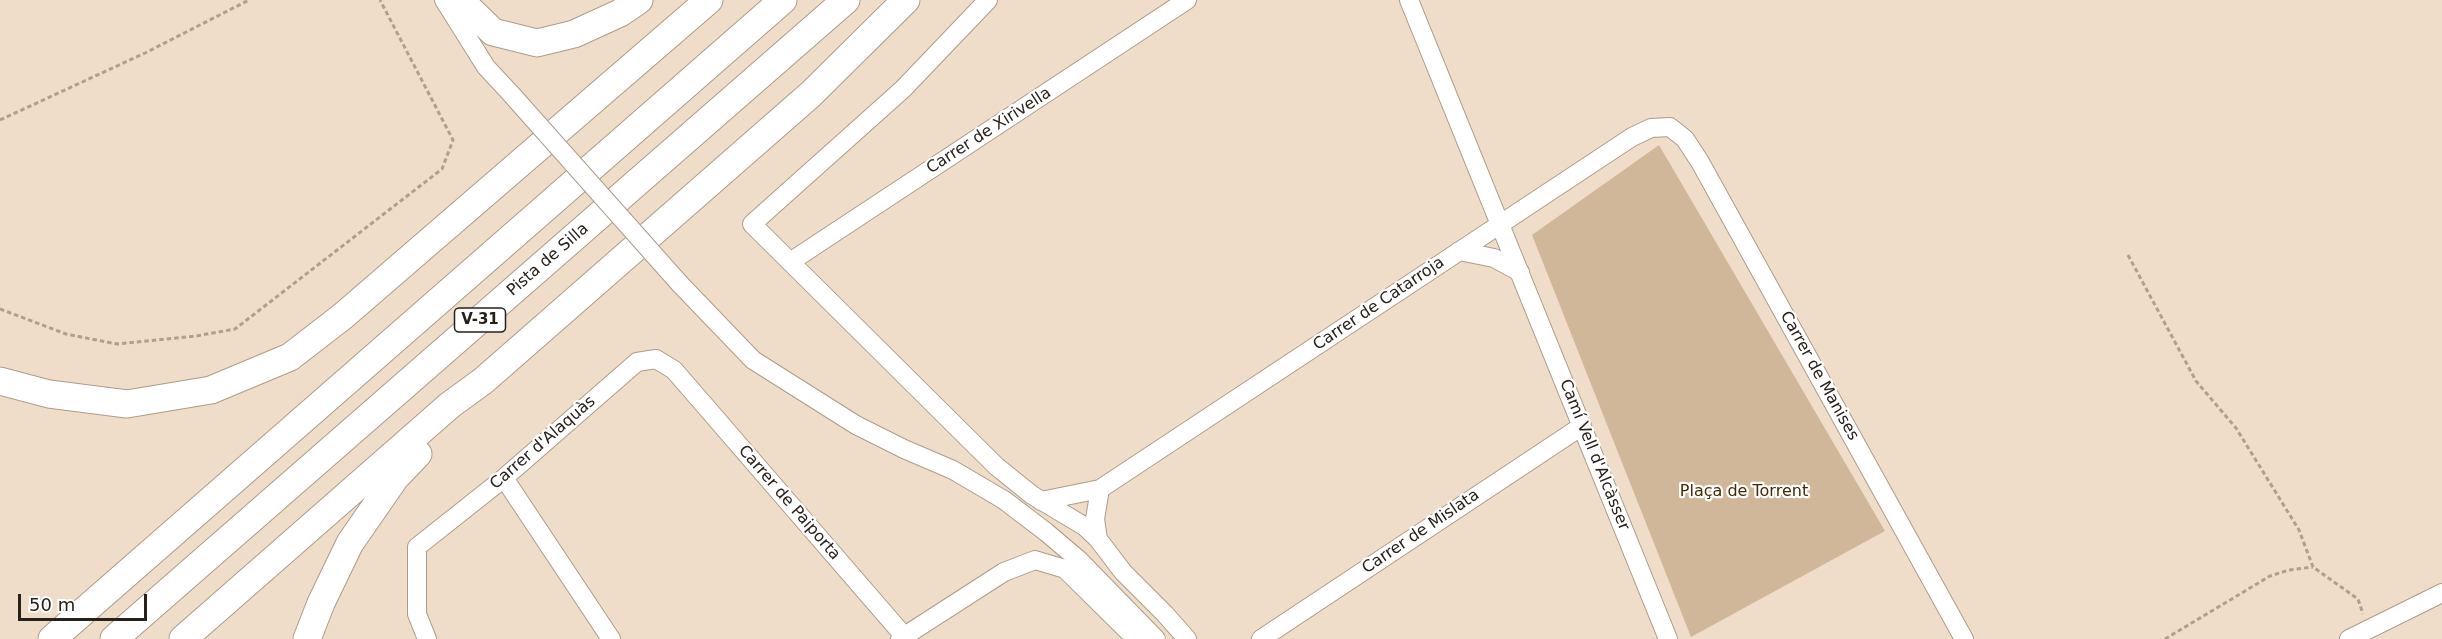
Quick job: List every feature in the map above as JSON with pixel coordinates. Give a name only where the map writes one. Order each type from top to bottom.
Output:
[{"type":"highway","points":[[460,0],[494,32],[537,43],[574,34],[620,13],[639,0]]},
{"type":"highway","points":[[0,381],[49,394],[127,404],[211,390],[290,357],[352,308],[709,0]]},
{"type":"highway","name":"V-31","points":[[52,639],[783,0]]},
{"type":"highway","name":"Pista de Silla","points":[[114,639],[846,0]]},
{"type":"highway","points":[[183,639],[811,94],[906,0]]},
{"type":"highway","points":[[307,639],[321,603],[356,533],[395,478],[483,381]]},
{"type":"street","points":[[444,0],[486,67],[680,284],[753,360],[856,425],[953,470],[1004,500],[1047,532],[1079,560],[1156,639]]},
{"type":"street","points":[[988,0],[903,89],[752,224],[979,450],[1041,501],[1074,518],[1098,539],[1123,572],[1165,614],[1186,639]]},
{"type":"street","name":"Carrer de Xirivella","points":[[790,262],[1187,0]]},
{"type":"street","name":"Camí Vell d'Alcàsser","points":[[1409,0],[1668,639]]},
{"type":"street","name":"Carrer de Catarroja","points":[[1041,501],[1100,489],[1632,137],[1651,128],[1662,126]]},
{"type":"street","name":"Carrer de Manises","points":[[1662,126],[1670,127],[1678,132],[1700,162],[1964,639]]},
{"type":"street","points":[[1459,251],[1494,258],[1520,272]]},
{"type":"street","name":"Carrer d'Alaquàs","points":[[427,639],[417,614],[417,547],[504,478],[637,362],[656,359],[674,370]]},
{"type":"street","name":"Carrer de Paiporta","points":[[674,370],[902,638]]},
{"type":"street","name":"Carrer de Mislata","points":[[1261,639],[1582,426]]},
{"type":"street","points":[[504,478],[611,639]]},
{"type":"street","points":[[1098,539],[1096,505],[1100,489]]},
{"type":"street","points":[[902,638],[1004,572],[1035,560],[1065,569],[1136,639]]},
{"type":"street","points":[[1079,560],[1127,588],[1186,639]]},
{"type":"street","points":[[2349,639],[2370,634],[2442,593]]},
{"type":"path","points":[[0,120],[145,53],[249,0]]},
{"type":"path","points":[[0,309],[66,334],[117,344],[196,336],[235,329],[442,169],[453,140],[380,0]]},
{"type":"path","points":[[2128,255],[2196,381],[2236,428],[2299,530],[2313,567],[2358,599],[2370,634]]},
{"type":"path","points":[[2165,639],[2270,576],[2289,570],[2313,567]]},
{"type":"green space","name":"Plaça de Torrent","points":[[1659,145],[1885,531],[1691,637],[1532,235]]}]
